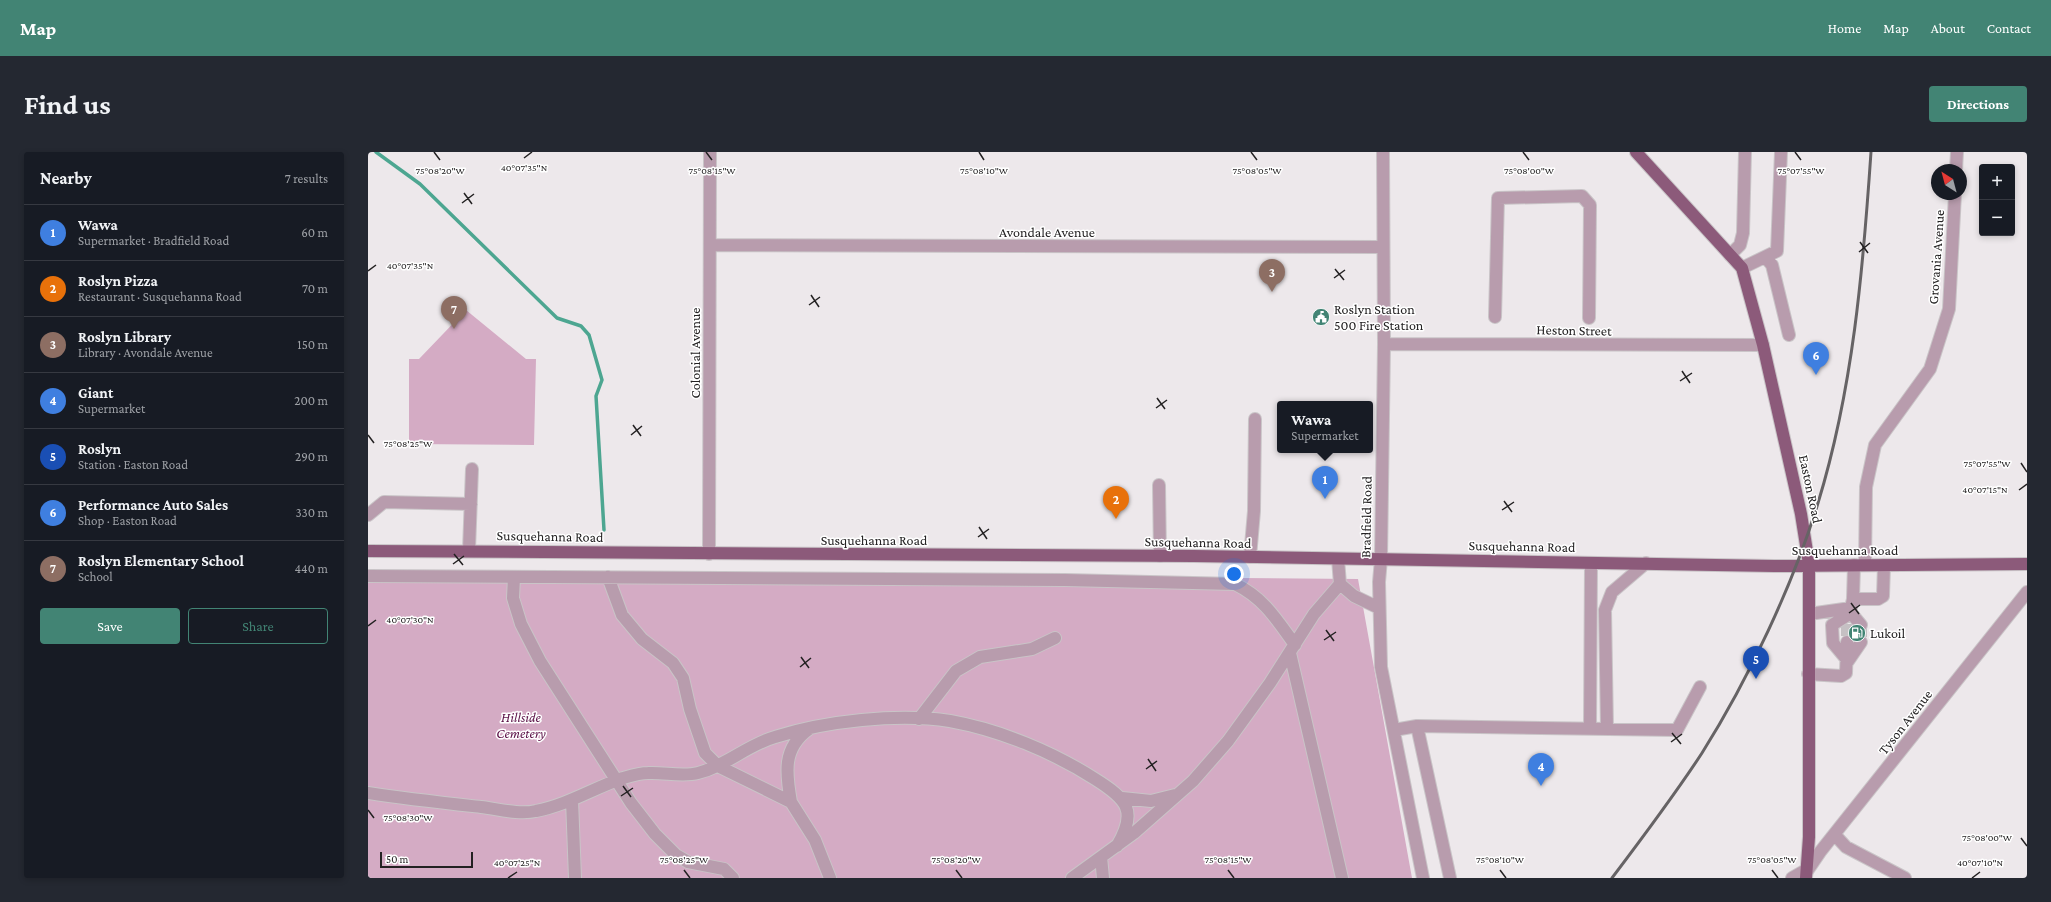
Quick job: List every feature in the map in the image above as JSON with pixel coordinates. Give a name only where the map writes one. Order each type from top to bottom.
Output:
[{"type":"main road","name":"Easton Road","points":[[1636,152],[1742,268],[1763,345],[1801,514],[1809,564],[1809,837],[1805,875]]},
{"type":"main road","name":"Susquehanna Road","points":[[368,550],[709,554],[1160,556],[1591,563],[1859,565],[2027,564]]},
{"type":"street","name":"Colonial Avenue","points":[[709,554],[711,245],[710,152]]},
{"type":"street","name":"Bradfield Road","points":[[1383,152],[1384,344],[1379,608],[1381,667],[1423,878]]},
{"type":"street","points":[[1730,255],[1740,245],[1743,234],[1745,152]]},
{"type":"street","points":[[1742,268],[1766,258],[1777,251],[1781,152]]},
{"type":"street","points":[[1956,164],[1957,152]]},
{"type":"street","points":[[1495,317],[1498,198],[1582,196],[1590,205],[1589,318]]},
{"type":"street","name":"Grovania Avenue","points":[[1851,611],[1859,565],[1866,488],[1875,445],[1930,369],[1949,309],[1955,200]]},
{"type":"street","name":"Avondale Avenue","points":[[711,245],[1383,247]]},
{"type":"street","points":[[1766,258],[1772,265],[1789,335]]},
{"type":"street","name":"Heston Street","points":[[1384,344],[1763,345]]},
{"type":"street","points":[[1250,557],[1254,511],[1255,419]]},
{"type":"street","points":[[469,550],[472,469]]},
{"type":"street","points":[[1159,485],[1160,556]]},
{"type":"street","points":[[368,515],[384,502],[471,504]]},
{"type":"street","points":[[1338,559],[1340,584],[1354,596],[1379,608]]},
{"type":"street","points":[[1590,728],[1591,563]]},
{"type":"street","points":[[1607,729],[1605,610],[1612,592],[1646,563]]},
{"type":"street","points":[[1848,661],[1833,643],[1832,625],[1851,611],[1883,596],[1884,565]]},
{"type":"street","points":[[368,576],[1064,580],[1235,584],[1248,590],[1264,602],[1292,649],[1342,878]]},
{"type":"street","points":[[514,577],[513,598],[521,624],[530,642],[568,707],[616,781],[650,828],[676,855],[688,862],[724,869],[733,878]]},
{"type":"street","points":[[608,578],[622,615],[642,639],[673,663],[683,678],[690,709],[705,753],[718,766],[790,802]]},
{"type":"street","points":[[1072,878],[1134,833],[1193,781],[1228,741],[1292,649],[1314,614],[1340,584]]},
{"type":"street","name":"Tyson Avenue","points":[[1792,878],[1805,875],[2027,592]]},
{"type":"street","points":[[1810,614],[1851,611]]},
{"type":"street","points":[[1851,611],[1861,625]]},
{"type":"street","points":[[919,719],[956,671],[980,657],[1032,650],[1055,638]]},
{"type":"street","points":[[1808,674],[1841,676],[1846,673],[1848,661],[1847,642]]},
{"type":"street","points":[[1848,661],[1861,642]]},
{"type":"street","points":[[1394,730],[1417,726],[1677,730],[1700,687]]},
{"type":"street","points":[[368,793],[534,812],[572,800],[616,781],[645,773],[696,774],[718,766],[773,737],[809,728],[892,718],[950,721],[1000,734],[1043,751],[1094,778],[1122,798],[1151,802],[1168,798],[1181,792]]},
{"type":"street","points":[[1417,726],[1450,878]]},
{"type":"street","points":[[809,728],[794,746],[788,760],[786,772],[790,802],[815,840],[830,878]]},
{"type":"street","points":[[1117,846],[1125,833],[1128,821],[1122,798]]},
{"type":"street","points":[[572,800],[575,878]]},
{"type":"street","points":[[1835,835],[1846,847],[1905,878]]},
{"type":"street","points":[[1101,857],[1103,878]]},
{"type":"green space","points":[[466,310],[526,359],[536,359],[534,445],[409,444],[409,359],[419,359]]},
{"type":"green space","name":"Hillside Cemetery","points":[[368,571],[1358,579],[1412,878],[368,878]]},
{"type":"waterway","points":[[376,152],[420,184],[557,318],[581,326],[589,335],[602,380],[596,396],[604,530]]},
{"type":"tunnel","points":[[1847,624],[1847,642]]},
{"type":"tunnel","points":[[1861,625],[1861,642]]},
{"type":"railway","points":[[1612,878],[1680,785],[1719,725],[1736,695],[1768,631],[1808,534],[1830,460],[1848,373],[1860,285],[1871,152]]},
{"type":"place","name":"Roslyn Library","points":[[1272,292]]},
{"type":"place","name":"Roslyn Station 500 Fire Station","points":[[1321,317]]},
{"type":"place","name":"Roslyn Elementary School","points":[[454,329]]},
{"type":"place","name":"Performance Auto Sales","points":[[1816,375]]},
{"type":"place","name":"Wawa","points":[[1325,499]]},
{"type":"place","name":"Roslyn Pizza","points":[[1116,519]]},
{"type":"place","name":"Lukoil","points":[[1857,633]]},
{"type":"place","name":"Roslyn","points":[[1756,679]]},
{"type":"place","name":"Giant","points":[[1541,786]]}]
